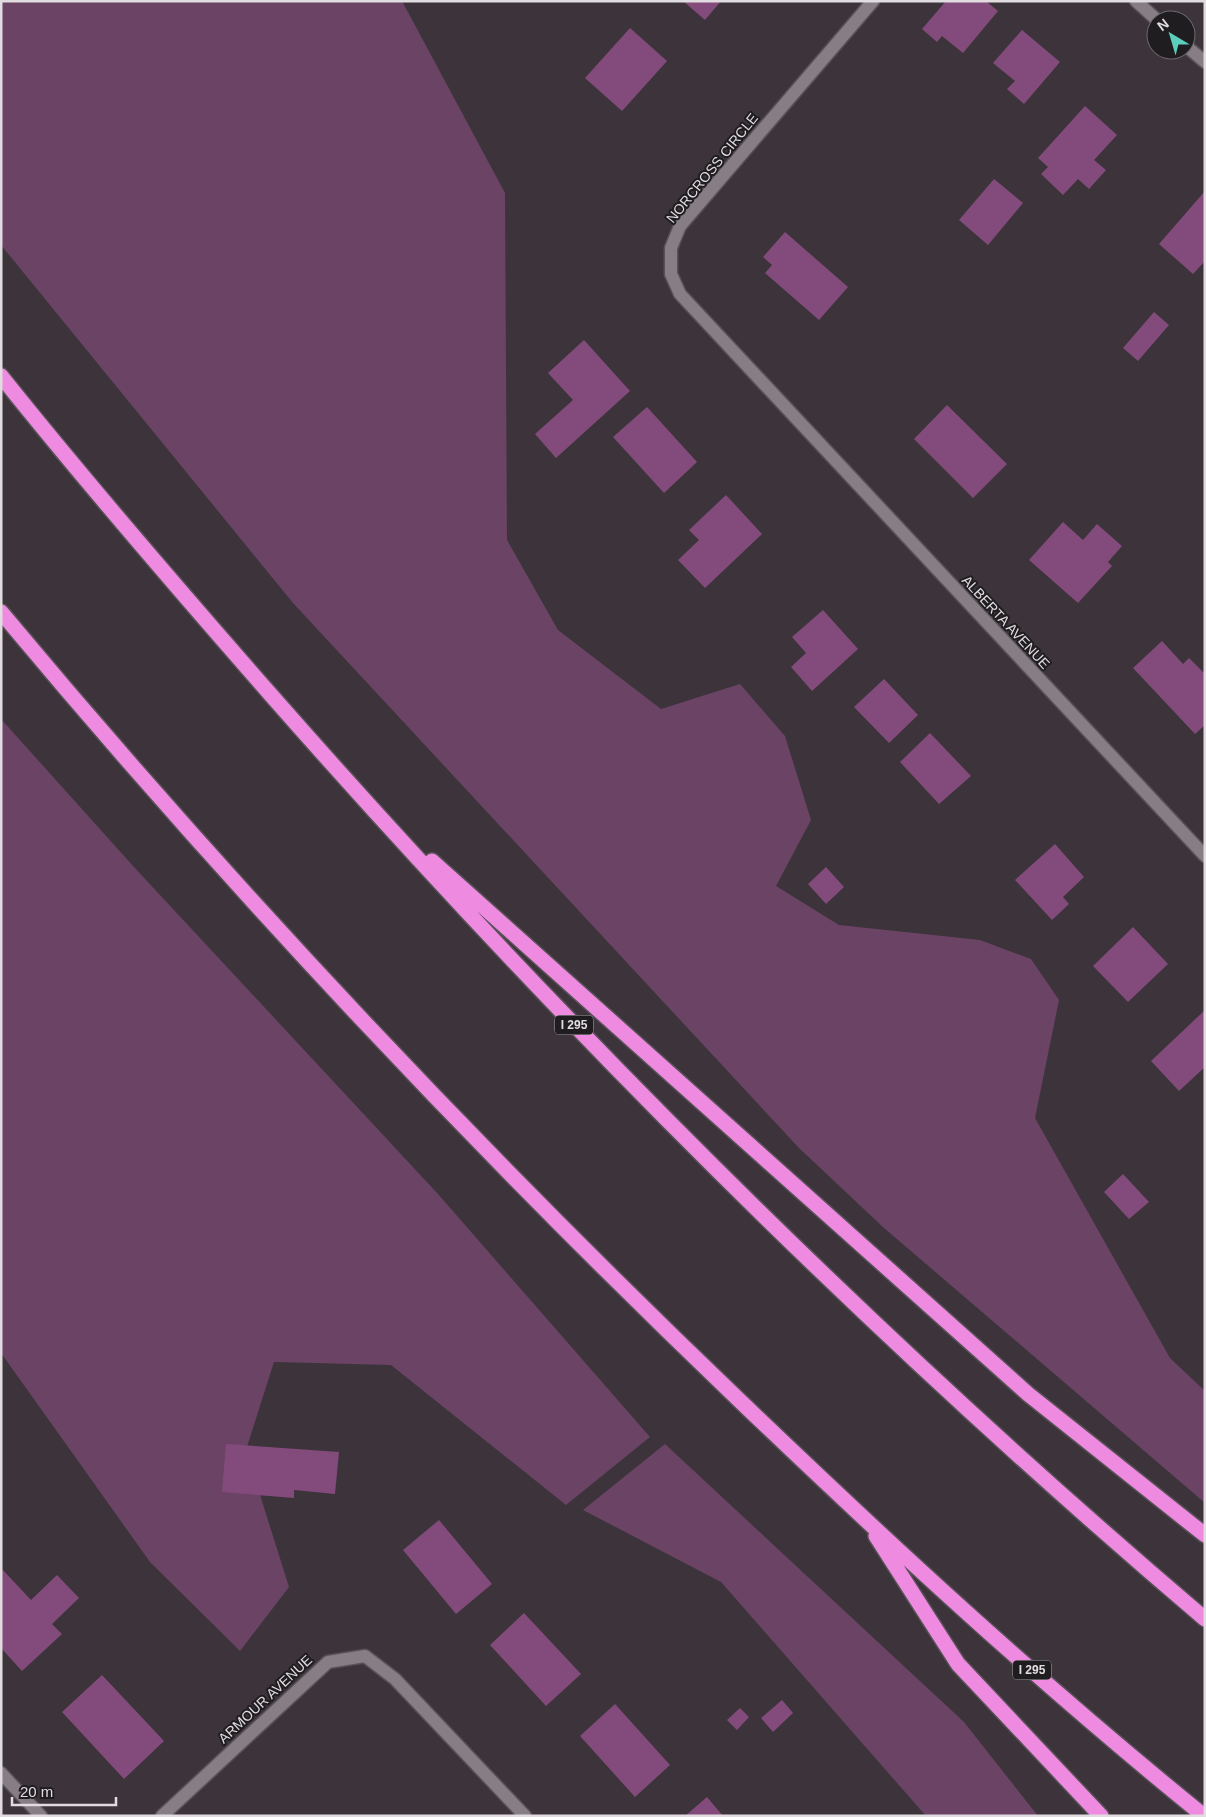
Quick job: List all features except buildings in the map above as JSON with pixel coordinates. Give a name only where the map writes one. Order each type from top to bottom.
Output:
[{"type":"highway","name":"I 295","points":[[1,376],[171,580],[360,797],[566,1018],[747,1200],[925,1369],[1096,1526],[1205,1619]]},
{"type":"highway","name":"I 295","points":[[1,612],[80,706],[204,847],[335,991],[449,1112],[620,1286],[864,1518],[1020,1660],[1204,1816]]},
{"type":"highway","points":[[360,797],[1028,1394],[1205,1535]]},
{"type":"highway","points":[[864,1518],[958,1664],[1101,1816]]},
{"type":"street","name":"NORCROSS CIRCLE","points":[[785,407],[680,294],[672,274],[671,248],[680,226],[873,1]]},
{"type":"street","points":[[1136,1],[1146,10]]},
{"type":"street","name":"ALBERTA AVENUE","points":[[785,407],[1205,856]]},
{"type":"street","name":"ARMOUR AVENUE","points":[[162,1816],[328,1662],[365,1656],[395,1679],[525,1816]]},
{"type":"street","points":[[1,1773],[41,1816]]},
{"type":"shaded area","points":[[1,1],[402,1],[505,193],[507,540],[558,630],[661,709],[740,684],[785,736],[811,820],[776,886],[839,925],[980,940],[1031,959],[1059,1000],[1035,1118],[1170,1358],[1205,1391],[1205,1503],[884,1228],[799,1148],[293,603],[1,245]]},
{"type":"shaded area","points":[[1,719],[134,867],[438,1194],[650,1437],[566,1505],[391,1365],[274,1362],[246,1450],[289,1587],[240,1651],[150,1562],[1,1353]]},
{"type":"shaded area","points":[[665,1444],[964,1722],[1038,1816],[926,1816],[721,1582],[583,1510]]}]
